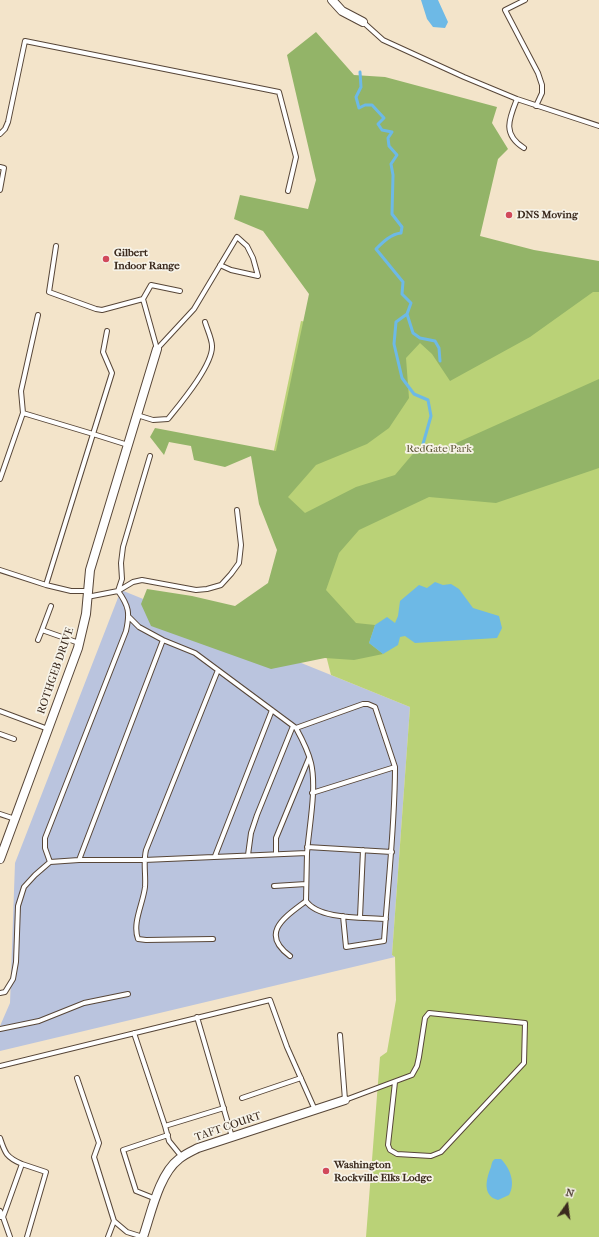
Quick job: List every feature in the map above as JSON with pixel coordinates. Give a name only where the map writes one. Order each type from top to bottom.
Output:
[{"type":"street","points":[[332,0],[342,12],[363,22]]},
{"type":"street","name":"ROTHGEB DRIVE","points":[[0,859],[80,643],[86,614],[90,570],[157,349]]},
{"type":"street","name":"TAFT COURT","points":[[143,1237],[161,1184],[168,1171],[178,1159],[198,1148],[345,1100]]},
{"type":"lane","points":[[525,0],[505,10],[538,73],[542,85],[542,93],[536,106]]},
{"type":"lane","points":[[363,22],[383,40],[464,77],[536,106],[599,126]]},
{"type":"lane","points":[[0,134],[8,122],[25,41],[280,92],[296,157],[288,191]]},
{"type":"lane","points":[[517,99],[509,122],[509,128],[510,134],[516,143],[524,148]]},
{"type":"lane","points":[[0,167],[4,168],[0,190]]},
{"type":"lane","points":[[157,349],[194,309],[220,265],[237,238],[247,246],[253,258],[258,276],[231,270],[220,265]]},
{"type":"lane","points":[[56,246],[49,292],[102,310],[142,299],[151,285],[180,291]]},
{"type":"lane","points":[[142,299],[157,349]]},
{"type":"lane","points":[[0,479],[23,413],[21,391],[38,315]]},
{"type":"lane","points":[[137,415],[153,420],[168,419],[188,392],[210,357],[212,346],[205,322]]},
{"type":"lane","points":[[46,585],[112,373],[103,352],[106,331]]},
{"type":"lane","points":[[23,413],[128,444]]},
{"type":"lane","points":[[118,591],[122,579],[121,563],[123,547],[150,456]]},
{"type":"lane","points":[[0,570],[46,585],[88,594],[118,591],[133,582],[142,580],[196,590],[207,589],[221,585],[232,574],[239,563],[241,545],[237,510]]},
{"type":"lane","points":[[50,862],[45,848],[45,838],[126,631],[129,617],[126,602],[118,591]]},
{"type":"lane","points":[[38,640],[51,606]]},
{"type":"lane","points":[[129,617],[139,626],[164,640],[195,653],[295,727],[311,764],[312,793],[306,853],[306,901],[310,907],[322,913],[386,919]]},
{"type":"lane","points":[[42,630],[80,643]]},
{"type":"lane","points":[[79,860],[164,640]]},
{"type":"lane","points":[[213,939],[146,940],[138,939],[136,932],[145,887],[144,860],[146,850],[218,670]]},
{"type":"lane","points":[[248,855],[251,833],[257,815],[295,727],[363,704],[368,704],[375,707],[395,767],[392,852],[384,941],[346,947],[343,916]]},
{"type":"lane","points":[[215,856],[272,710]]},
{"type":"lane","points":[[0,711],[48,729]]},
{"type":"lane","points":[[0,734],[14,739]]},
{"type":"lane","points":[[276,854],[276,838],[278,832],[309,757]]},
{"type":"lane","points":[[312,793],[395,767]]},
{"type":"lane","points":[[0,814],[14,820]]},
{"type":"lane","points":[[307,848],[392,852]]},
{"type":"lane","points":[[360,917],[363,850]]},
{"type":"lane","points":[[0,993],[5,992],[13,979],[16,962],[18,906],[24,887],[50,862],[79,860],[144,860],[306,853]]},
{"type":"lane","points":[[274,886],[306,884]]},
{"type":"lane","points":[[290,956],[281,949],[276,941],[276,933],[279,923],[306,901]]},
{"type":"lane","points":[[0,1029],[39,1021],[84,1003],[128,994]]},
{"type":"lane","points":[[0,1066],[270,1000],[287,1047],[315,1110]]},
{"type":"lane","points":[[340,1035],[345,1100],[412,1075],[417,1066],[419,1057],[424,1018],[429,1013],[524,1023],[524,1063],[441,1152],[431,1156],[396,1154],[390,1150],[388,1145],[395,1082]]},
{"type":"lane","points":[[197,1017],[232,1137]]},
{"type":"lane","points":[[134,1033],[169,1141],[182,1157]]},
{"type":"lane","points":[[77,1078],[99,1143],[94,1157],[114,1221],[128,1232],[143,1237]]},
{"type":"lane","points":[[242,1098],[301,1078]]},
{"type":"lane","points":[[165,1126],[224,1108]]},
{"type":"lane","points":[[156,1200],[136,1191],[124,1150],[168,1135]]},
{"type":"lane","points":[[0,1138],[6,1154],[11,1159],[46,1172],[27,1237]]},
{"type":"lane","points":[[1,1217],[22,1164]]},
{"type":"lane","points":[[0,1211],[1,1217],[10,1237]]},
{"type":"lane","points":[[108,1237],[114,1221]]},
{"type":"shaded area","points":[[121,590],[410,707],[392,955],[395,957],[0,1051],[0,1026],[10,1003],[15,863]]},
{"type":"green space","points":[[316,32],[354,75],[385,77],[497,107],[492,123],[508,149],[498,159],[480,236],[534,250],[599,261],[599,292],[593,292],[530,337],[450,381],[432,354],[420,343],[406,358],[409,398],[389,428],[367,444],[316,465],[288,497],[305,513],[356,487],[395,475],[417,449],[436,452],[599,379],[599,468],[496,503],[429,497],[359,530],[339,553],[326,590],[356,623],[375,625],[369,643],[383,654],[354,660],[325,658],[271,669],[151,626],[141,604],[147,589],[192,596],[235,606],[268,583],[277,550],[259,504],[251,456],[225,467],[194,460],[191,446],[169,442],[164,455],[150,437],[155,428],[276,451],[309,294],[263,231],[234,219],[240,195],[308,209],[316,180],[287,55]]},
{"type":"green space","name":"RedGate Park","points":[[599,269],[599,1237],[366,1237],[380,1057],[387,1052],[396,1000],[395,957],[392,955],[410,707],[331,675],[274,450],[301,321],[334,327]]},
{"type":"water","points":[[421,0],[438,0],[448,22],[445,28],[433,27],[427,19]]},
{"type":"water","points":[[435,582],[443,585],[451,584],[459,589],[473,608],[499,616],[502,628],[497,638],[415,643],[405,636],[400,637],[398,645],[383,654],[369,643],[375,625],[387,617],[395,623],[398,616],[400,601],[419,585],[427,588]]},
{"type":"water","points":[[495,1159],[501,1159],[509,1171],[512,1181],[509,1195],[498,1200],[489,1195],[487,1191],[489,1172],[492,1162]]},
{"type":"waterway","points":[[360,72],[361,87],[356,97],[359,108],[365,105],[372,105],[384,118],[378,124],[382,130],[392,132],[388,138],[389,146],[397,155],[391,164],[393,175],[392,214],[402,227],[401,233],[384,241],[376,249],[403,282],[402,294],[411,303],[407,314],[396,322],[394,344],[402,378],[414,394],[428,400],[431,416],[423,444]]},
{"type":"waterway","points":[[407,314],[413,333],[420,338],[435,341],[439,348],[440,361]]},
{"type":"place","name":"DNS Moving","points":[[509,215]]},
{"type":"place","name":"Gilbert Indoor Range","points":[[106,259]]},
{"type":"place","name":"Washington Rockville Elks Lodge","points":[[326,1171]]}]
